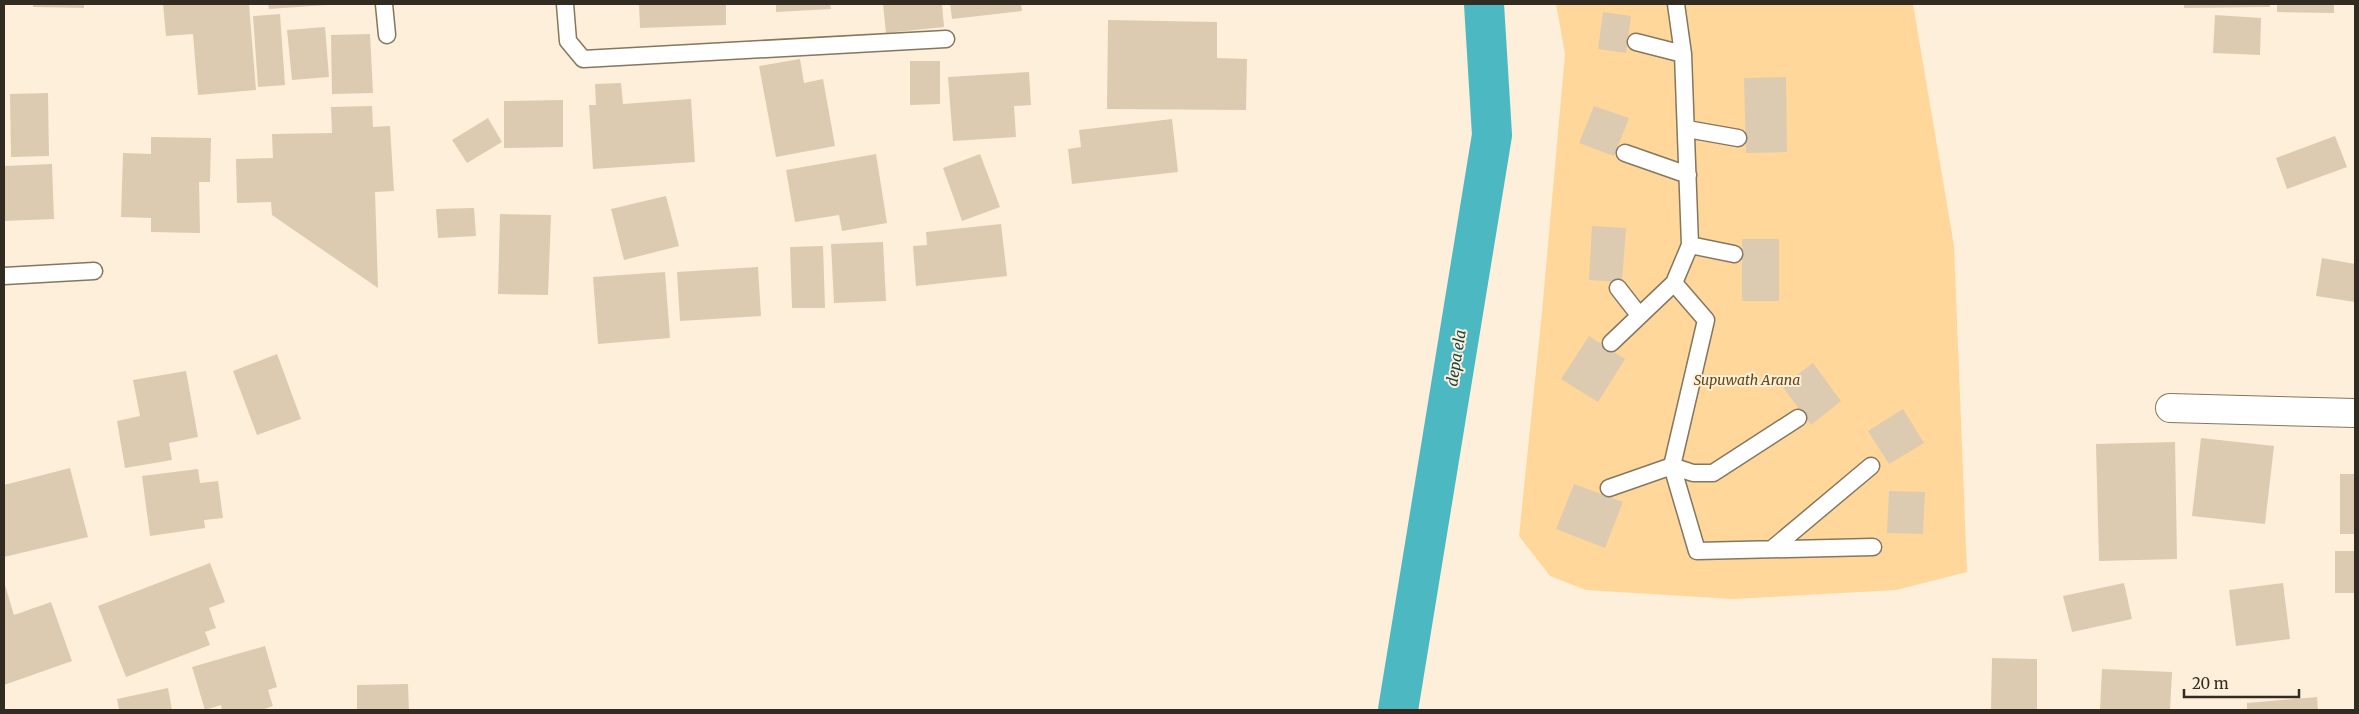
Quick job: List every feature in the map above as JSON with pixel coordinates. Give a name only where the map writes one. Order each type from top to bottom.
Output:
[{"type":"street","points":[[2170,408],[2355,414]]},
{"type":"lane","points":[[384,4],[387,35]]},
{"type":"lane","points":[[565,4],[568,41],[583,59],[946,39]]},
{"type":"lane","points":[[1611,343],[1674,284],[1690,245],[1683,54],[1676,4]]},
{"type":"lane","points":[[1636,42],[1683,54]]},
{"type":"lane","points":[[1687,129],[1738,138]]},
{"type":"lane","points":[[1625,154],[1688,175]]},
{"type":"lane","points":[[1690,245],[1734,254]]},
{"type":"lane","points":[[4,276],[94,271]]},
{"type":"lane","points":[[1674,284],[1706,320],[1672,466],[1697,551],[1873,547]]},
{"type":"lane","points":[[1618,288],[1639,316]]},
{"type":"lane","points":[[1609,488],[1672,466],[1693,473],[1713,473],[1798,418]]},
{"type":"lane","points":[[1772,549],[1871,466]]},
{"type":"green space","name":"Supuwath Arana","points":[[1556,4],[1913,4],[1954,246],[1967,572],[1896,590],[1733,599],[1586,590],[1550,576],[1519,536],[1542,312],[1565,54]]},
{"type":"building","points":[[33,4],[84,4],[84,8],[33,7]]},
{"type":"building","points":[[163,4],[249,4],[256,90],[198,95],[193,34],[166,36]]},
{"type":"building","points":[[268,4],[327,4],[327,5],[269,9]]},
{"type":"building","points":[[639,4],[726,4],[726,25],[640,28]]},
{"type":"building","points":[[776,4],[830,4],[831,9],[776,12]]},
{"type":"building","points":[[883,4],[942,4],[944,27],[886,33]]},
{"type":"building","points":[[950,4],[1021,4],[1022,11],[952,19]]},
{"type":"building","points":[[2184,4],[2270,4],[2270,7],[2184,8]]},
{"type":"building","points":[[2277,4],[2334,4],[2334,13],[2277,12]]},
{"type":"building","points":[[1603,12],[1631,16],[1626,53],[1598,49]]},
{"type":"building","points":[[280,14],[285,85],[258,87],[253,16]]},
{"type":"building","points":[[2215,15],[2261,18],[2260,55],[2213,53]]},
{"type":"building","points":[[1108,20],[1217,22],[1217,58],[1247,59],[1246,110],[1107,109]]},
{"type":"building","points":[[325,27],[329,77],[292,80],[287,30]]},
{"type":"building","points":[[370,34],[373,93],[332,94],[331,35]]},
{"type":"building","points":[[800,59],[804,83],[823,79],[835,146],[776,157],[759,66]]},
{"type":"building","points":[[910,61],[940,61],[940,104],[910,105]]},
{"type":"building","points":[[1029,72],[1031,105],[1014,106],[1016,137],[953,141],[948,77]]},
{"type":"building","points":[[1786,77],[1787,152],[1746,153],[1744,78]]},
{"type":"building","points":[[621,83],[623,104],[691,99],[695,162],[593,169],[589,105],[596,105],[595,84]]},
{"type":"building","points":[[48,93],[49,156],[11,157],[10,94]]},
{"type":"building","points":[[563,100],[563,147],[504,148],[504,101]]},
{"type":"building","points":[[372,106],[373,127],[390,126],[394,191],[375,192],[378,288],[272,215],[271,202],[237,203],[236,159],[273,158],[272,134],[332,133],[331,107]]},
{"type":"building","points":[[1594,106],[1629,118],[1614,156],[1579,143]]},
{"type":"building","points":[[488,118],[502,142],[467,163],[452,140]]},
{"type":"building","points":[[1172,119],[1178,172],[1072,184],[1068,149],[1081,147],[1079,130]]},
{"type":"building","points":[[2335,136],[2347,167],[2287,189],[2276,158]]},
{"type":"building","points":[[151,137],[211,138],[210,182],[199,182],[200,233],[151,232],[151,218],[121,217],[123,153],[151,154]]},
{"type":"building","points":[[876,154],[887,223],[842,231],[839,215],[795,222],[786,170]]},
{"type":"building","points":[[980,154],[1000,207],[962,221],[943,168]]},
{"type":"building","points":[[52,164],[54,219],[4,221],[4,166]]},
{"type":"building","points":[[666,196],[679,246],[624,260],[611,209]]},
{"type":"building","points":[[474,208],[476,236],[438,238],[436,209]]},
{"type":"building","points":[[500,214],[551,215],[548,295],[498,294]]},
{"type":"building","points":[[1001,224],[1007,276],[916,286],[913,246],[927,245],[926,232]]},
{"type":"building","points":[[1592,226],[1626,228],[1622,282],[1589,280]]},
{"type":"building","points":[[1742,239],[1779,239],[1779,301],[1742,301]]},
{"type":"building","points":[[883,242],[886,301],[834,303],[831,244]]},
{"type":"building","points":[[823,246],[825,308],[792,308],[790,247]]},
{"type":"building","points":[[2322,258],[2355,264],[2355,302],[2316,296]]},
{"type":"building","points":[[758,267],[761,316],[680,321],[677,272]]},
{"type":"building","points":[[665,272],[670,338],[598,344],[593,277]]},
{"type":"building","points":[[1589,336],[1625,359],[1598,402],[1561,379]]},
{"type":"building","points":[[277,354],[301,419],[257,435],[233,371]]},
{"type":"building","points":[[1813,363],[1841,401],[1811,425],[1782,386]]},
{"type":"building","points":[[186,371],[198,437],[169,443],[172,460],[125,468],[117,421],[140,416],[133,380]]},
{"type":"building","points":[[1903,409],[1924,443],[1889,464],[1868,431]]},
{"type":"building","points":[[2201,438],[2274,446],[2265,524],[2192,516]]},
{"type":"building","points":[[2175,442],[2177,559],[2099,561],[2096,444]]},
{"type":"building","points":[[70,468],[88,537],[4,557],[4,485]]},
{"type":"building","points":[[198,469],[200,483],[218,481],[223,518],[204,520],[205,528],[150,536],[142,476]]},
{"type":"building","points":[[2340,474],[2355,474],[2355,534],[2340,534]]},
{"type":"building","points":[[1574,484],[1623,502],[1605,548],[1556,529]]},
{"type":"building","points":[[1889,491],[1925,492],[1923,534],[1887,533]]},
{"type":"building","points":[[2335,551],[2355,551],[2355,593],[2335,593]]},
{"type":"building","points":[[210,563],[225,602],[209,608],[216,628],[205,632],[210,645],[126,677],[98,606]]},
{"type":"building","points":[[4,582],[14,615],[51,602],[72,661],[4,685]]},
{"type":"building","points":[[2124,583],[2132,619],[2072,632],[2063,596]]},
{"type":"building","points":[[2283,583],[2290,639],[2236,646],[2229,590]]},
{"type":"building","points":[[265,646],[277,687],[268,690],[273,706],[261,710],[222,710],[221,705],[205,710],[192,667]]},
{"type":"building","points":[[1992,658],[2037,659],[2037,710],[1991,710]]},
{"type":"building","points":[[2102,669],[2172,672],[2170,710],[2100,710]]},
{"type":"building","points":[[408,684],[409,710],[357,710],[357,685]]},
{"type":"building","points":[[168,688],[172,710],[119,710],[117,699]]},
{"type":"building","points":[[2317,697],[2318,710],[2247,710],[2247,703]]},
{"type":"waterway","name":"depa ela","points":[[1398,710],[1492,135],[1484,4]]}]
